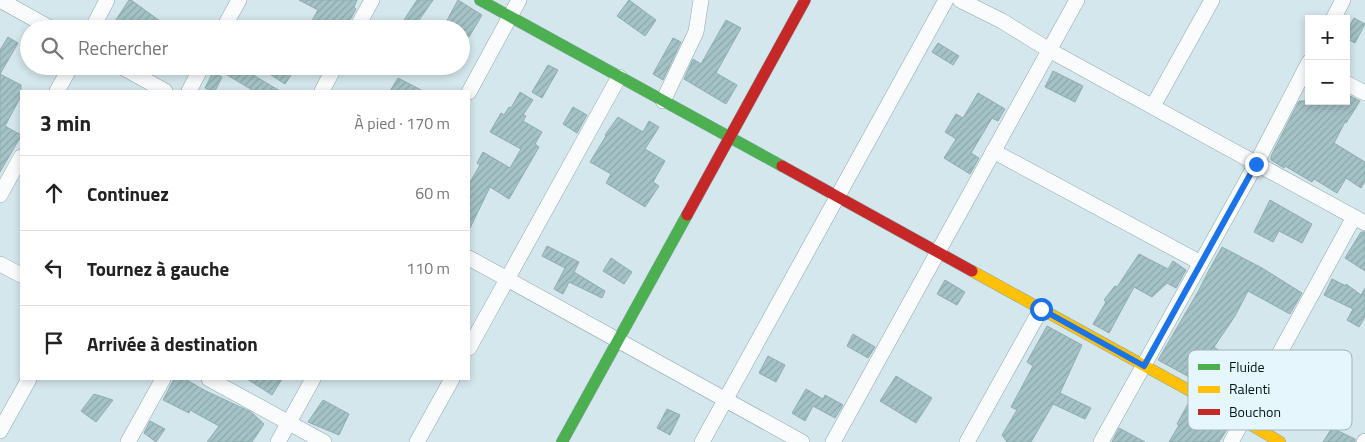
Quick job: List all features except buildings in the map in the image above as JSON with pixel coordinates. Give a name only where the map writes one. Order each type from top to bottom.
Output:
[{"type":"street","points":[[0,0],[36,20]]},
{"type":"street","points":[[97,20],[108,0]]},
{"type":"street","points":[[228,20],[239,0]]},
{"type":"street","points":[[361,20],[372,0]]},
{"type":"street","points":[[480,0],[1188,390]]},
{"type":"street","points":[[470,90],[519,0]]},
{"type":"street","points":[[663,101],[696,32],[701,0]]},
{"type":"street","points":[[562,442],[805,0]]},
{"type":"street","points":[[702,442],[946,0]]},
{"type":"street","points":[[960,0],[1002,21],[1050,50],[1360,220],[1284,350]]},
{"type":"street","points":[[833,442],[1077,0]]},
{"type":"street","points":[[1153,106],[1212,0]]},
{"type":"street","points":[[1335,15],[1343,0]]},
{"type":"street","points":[[1101,442],[1256,164],[1305,70]]},
{"type":"street","points":[[58,90],[66,75]]},
{"type":"street","points":[[136,75],[163,90]]},
{"type":"street","points":[[190,90],[197,75]]},
{"type":"street","points":[[323,90],[330,75]]},
{"type":"street","points":[[470,346],[619,77]]},
{"type":"street","points":[[1350,85],[1365,93]]},
{"type":"street","points":[[993,151],[1201,263]]},
{"type":"street","points":[[0,195],[20,159]]},
{"type":"street","points":[[470,259],[802,442]]},
{"type":"street","points":[[0,264],[20,274]]},
{"type":"street","points":[[967,442],[1041,309]]},
{"type":"street","points":[[0,431],[28,380]]},
{"type":"street","points":[[128,442],[162,380]]},
{"type":"street","points":[[211,380],[324,442]]},
{"type":"street","points":[[278,442],[312,380]]},
{"type":"street","points":[[417,442],[451,380]]},
{"type":"street","points":[[1231,442],[1238,430]]},
{"type":"street","points":[[1260,430],[1280,442]]},
{"type":"traffic: fast","points":[[480,0],[782,166]]},
{"type":"traffic: fast","points":[[562,442],[687,215]]},
{"type":"traffic: slow","points":[[972,271],[1188,390]]},
{"type":"traffic: slow","points":[[1260,430],[1280,442]]},
{"type":"traffic: jam","points":[[687,215],[805,0]]},
{"type":"traffic: jam","points":[[782,166],[972,271]]},
{"type":"route","points":[[1041,309],[1144,366],[1256,164]]}]
